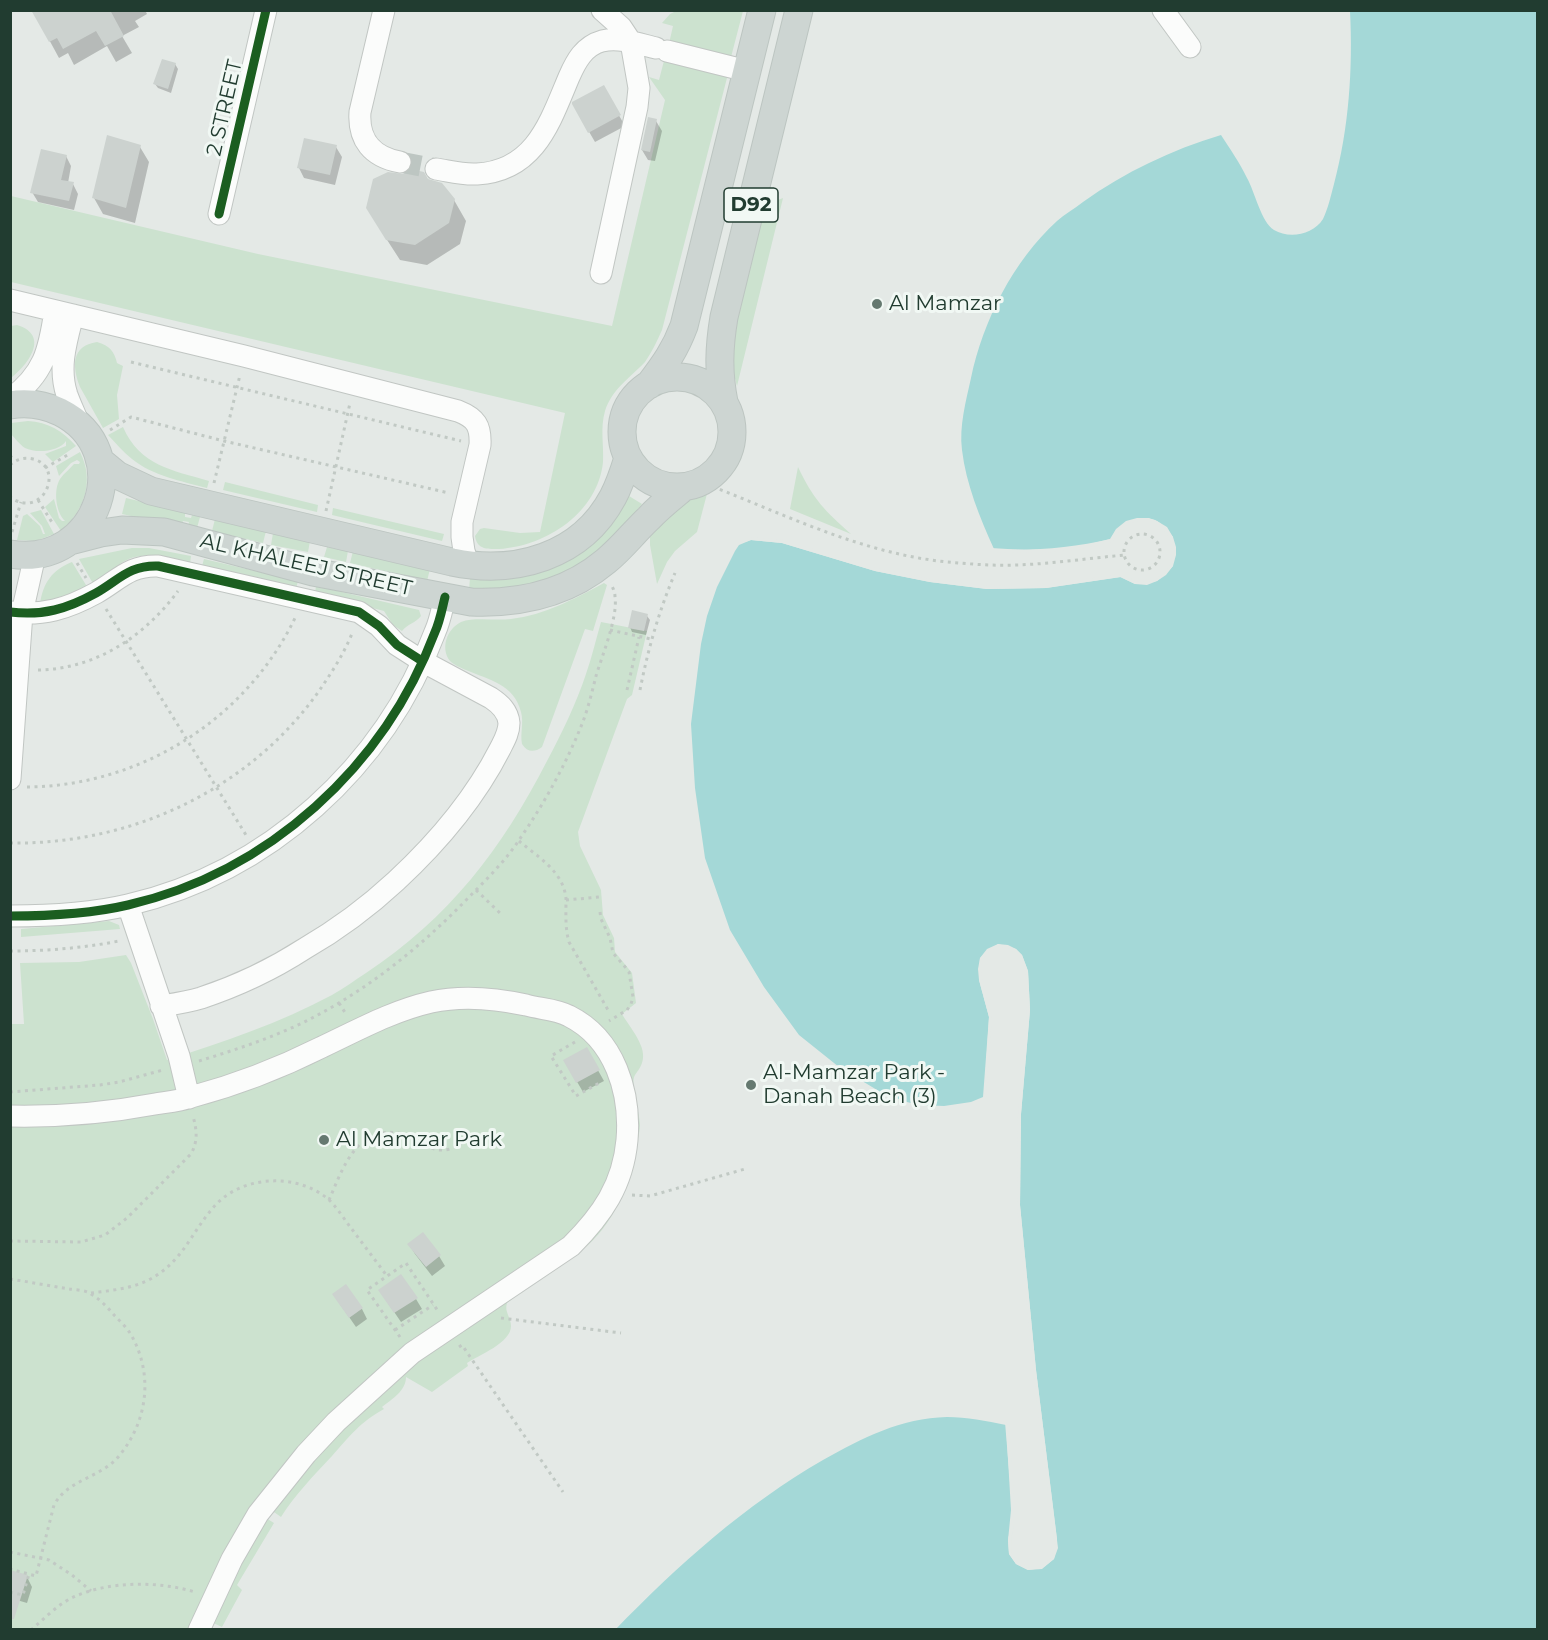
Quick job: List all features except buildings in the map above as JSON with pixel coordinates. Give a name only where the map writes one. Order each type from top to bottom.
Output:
[{"type":"main road","name":"D92","points":[[649,385],[667,362],[684,326],[762,10]]},
{"type":"main road","name":"D92","points":[[724,402],[719,360],[724,317],[799,10]]},
{"type":"main road","points":[[676,377],[690,379],[715,392],[724,402],[733,432],[731,447],[724,461],[714,473],[692,485],[670,487],[657,484],[645,477],[628,458],[623,445],[624,417],[638,393],[649,385],[662,379],[676,377]]},
{"type":"main road","name":"AL KHALEEJ STREET","points":[[10,405],[34,404],[51,408],[67,416],[117,475],[151,491],[460,564],[502,567],[545,557],[565,546],[583,533],[612,499],[622,479],[628,458]]},
{"type":"main road","points":[[68,543],[83,529],[94,514],[100,497],[102,479],[90,443]]},
{"type":"main road","name":"AL KHALEEJ STREET","points":[[23,555],[51,551],[101,533],[122,530],[164,532],[313,572],[471,602],[495,603],[542,595],[586,576],[605,562],[651,516],[692,485]]},
{"type":"main road","points":[[445,597],[460,564]]},
{"type":"street","name":"2 STREET","points":[[219,214],[266,10]]},
{"type":"street","points":[[384,10],[360,111],[361,132],[372,149],[389,160],[400,162]]},
{"type":"street","points":[[601,273],[639,98],[632,42],[621,27],[602,10]]},
{"type":"street","points":[[1163,10],[1190,47]]},
{"type":"street","points":[[436,169],[477,174],[499,170],[519,160],[530,151],[547,129],[576,59],[587,48],[600,42],[614,39],[632,42],[747,71]]},
{"type":"street","points":[[10,300],[244,356],[469,415],[477,423],[480,445],[462,522],[464,551],[460,564]]},
{"type":"street","points":[[10,399],[26,387],[37,373],[64,313]]},
{"type":"street","points":[[64,313],[62,364],[67,394],[90,443]]},
{"type":"street","points":[[15,783],[18,670],[16,613],[23,555]]},
{"type":"street","points":[[16,613],[54,611],[67,607],[96,593],[126,573],[145,565],[190,572],[359,612],[379,626],[397,645],[491,698],[500,704],[506,713],[509,724],[507,735],[492,765],[471,796],[441,834],[402,875],[366,906],[336,929],[295,954],[236,984],[200,998],[161,1006]]},
{"type":"street","points":[[10,916],[88,912],[128,905],[172,892],[215,875],[257,852],[291,828],[324,800],[354,769],[381,735],[404,698],[436,631],[445,597]]},
{"type":"street","points":[[128,905],[179,1056],[189,1098]]},
{"type":"street","points":[[10,1116],[45,1117],[104,1113],[189,1098],[289,1063],[390,1015],[455,998],[475,997],[512,1002],[568,1015],[592,1031],[619,1072],[628,1130],[626,1146],[620,1174],[613,1191],[592,1225],[571,1246],[412,1353],[336,1422],[306,1454],[258,1514],[232,1559],[199,1629]]},
{"type":"path","points":[[210,505],[244,356]]},
{"type":"path","points":[[131,362],[480,445]]},
{"type":"path","points":[[321,531],[355,384]]},
{"type":"path","points":[[45,468],[131,417],[224,441],[468,497]]},
{"type":"path","points":[[10,455],[14,461]]},
{"type":"path","points":[[10,465],[20,459],[37,460],[45,468],[49,482],[44,495],[33,502],[21,502],[10,497]]},
{"type":"path","points":[[692,485],[878,549],[946,562],[1015,565],[1125,555]]},
{"type":"path","points":[[38,500],[68,543],[96,593],[257,852]]},
{"type":"path","points":[[10,537],[21,502]]},
{"type":"path","points":[[1140,534],[1153,537],[1160,548],[1157,562],[1146,569],[1132,566],[1125,555],[1128,541],[1140,534]]},
{"type":"path","points":[[18,670],[46,670],[74,665],[101,656],[126,642],[146,628],[163,611],[190,572]]},
{"type":"path","points":[[640,690],[651,639],[675,573]]},
{"type":"path","points":[[15,783],[47,787],[84,782],[119,772],[154,758],[187,740],[216,719],[250,686],[288,633],[304,599]]},
{"type":"path","points":[[10,843],[57,841],[123,828],[161,815],[189,802],[238,773],[270,747],[310,703],[339,660],[351,636],[359,612]]},
{"type":"path","points":[[610,630],[651,639]]},
{"type":"path","points":[[627,690],[639,637]]},
{"type":"path","points":[[519,840],[558,875],[566,900],[566,933],[569,942],[608,1010]]},
{"type":"path","points":[[476,890],[502,915]]},
{"type":"path","points":[[566,900],[600,897]]},
{"type":"path","points":[[10,951],[89,947],[138,938]]},
{"type":"path","points":[[10,1241],[81,1242],[113,1230],[191,1155],[197,1133],[189,1098]]},
{"type":"path","points":[[329,1200],[347,1159],[360,1144],[376,1134],[390,1132],[405,1134],[429,1147],[441,1150],[459,1145],[474,1134]]},
{"type":"path","points":[[613,1191],[643,1197],[650,1196],[745,1169]]},
{"type":"path","points":[[10,1279],[91,1293],[133,1286],[159,1274],[181,1253],[213,1207],[227,1195],[240,1188],[271,1180],[290,1181],[314,1190],[329,1200],[387,1276]]},
{"type":"path","points":[[412,1353],[367,1290],[406,1263],[438,1311],[432,1315],[443,1332],[455,1349],[462,1345],[563,1492]]},
{"type":"path","points":[[10,1569],[36,1576],[54,1504],[66,1490],[105,1469],[117,1457],[136,1428],[145,1398],[145,1376],[142,1363],[129,1331],[91,1293]]},
{"type":"path","points":[[395,1330],[434,1305]]},
{"type":"path","points":[[470,1314],[621,1333]]},
{"type":"path","points":[[10,1552],[56,1564],[91,1591]]},
{"type":"path","points":[[10,1592],[23,1595],[29,1574]]},
{"type":"path","points":[[32,1629],[70,1599],[91,1591],[117,1586],[156,1586],[188,1590],[200,1593],[212,1601]]},
{"type":"green space","points":[[676,11],[743,11],[730,61],[668,48],[673,26],[662,23]]},
{"type":"green space","points":[[665,57],[728,74],[662,330],[645,362],[617,390],[608,403],[603,424],[603,462],[599,480],[591,496],[581,511],[567,523],[535,541],[491,549],[478,544],[475,536],[480,529],[484,528],[520,533],[540,532],[565,413],[11,282],[11,196],[258,254],[612,326],[665,100],[649,77],[659,80]]},
{"type":"green space","points":[[783,198],[737,386],[733,345],[740,304],[765,205]]},
{"type":"green space","points":[[17,325],[33,336],[34,342],[30,358],[11,378],[11,326]]},
{"type":"green space","points":[[97,342],[111,350],[117,363],[123,366],[117,395],[119,419],[103,428],[80,387],[75,365],[78,352],[88,344]]},
{"type":"green space","points":[[28,421],[55,428],[76,446],[53,462],[45,454],[66,446],[66,441],[59,447],[48,450],[36,451],[25,448],[11,434],[11,423]]},
{"type":"green space","points":[[123,427],[138,450],[148,458],[170,469],[209,481],[207,488],[158,474],[140,465],[108,435]]},
{"type":"green space","points":[[80,452],[87,474],[85,495],[76,514],[61,531],[45,507],[54,499],[59,518],[65,521],[59,513],[56,495],[58,484],[74,464],[80,462],[77,460],[71,463],[59,476],[56,466]]},
{"type":"green space","points":[[798,467],[820,504],[851,534],[790,509]]},
{"type":"green space","points":[[225,482],[318,505],[317,512],[223,490]]},
{"type":"green space","points":[[708,490],[697,532],[675,551],[657,584],[650,534],[676,503]]},
{"type":"green space","points":[[629,496],[642,504],[613,540],[576,568],[534,586],[469,590],[470,578],[510,578],[617,514]]},
{"type":"green space","points":[[126,498],[185,512],[185,517],[191,518],[192,515],[200,517],[197,528],[188,526],[189,522],[183,521],[181,527],[122,514]]},
{"type":"green space","points":[[333,508],[444,534],[442,541],[332,515]]},
{"type":"green space","points":[[41,510],[54,534],[36,541],[17,540],[23,516],[27,514],[45,534],[42,526],[30,513]]},
{"type":"green space","points":[[215,519],[266,531],[263,543],[212,531]]},
{"type":"green space","points":[[273,533],[310,541],[308,552],[271,545]]},
{"type":"green space","points":[[327,547],[348,551],[346,562],[324,557]]},
{"type":"green space","points":[[132,548],[149,548],[191,556],[190,564],[154,556],[128,559],[95,587],[79,559]]},
{"type":"green space","points":[[353,551],[430,569],[427,581],[350,563]]},
{"type":"green space","points":[[204,559],[298,581],[296,589],[202,566]]},
{"type":"green space","points":[[72,562],[89,590],[40,604],[43,590],[50,578],[59,569]]},
{"type":"green space","points":[[604,583],[607,585],[593,631],[585,629],[542,747],[528,750],[522,744],[522,716],[513,695],[492,680],[453,664],[447,656],[446,639],[452,629],[461,622],[479,619],[511,619],[536,614]]},
{"type":"green space","points":[[316,586],[419,610],[421,616],[402,631],[393,625],[384,611],[315,593]]},
{"type":"green space","name":"Al Mamzar Park","points":[[601,622],[647,631],[632,695],[627,699],[578,832],[580,846],[601,890],[603,915],[614,938],[615,952],[632,973],[636,1003],[622,1014],[643,1051],[642,1063],[634,1079],[640,1124],[639,1135],[629,1176],[611,1216],[603,1229],[582,1250],[507,1303],[506,1309],[511,1326],[506,1338],[467,1363],[468,1366],[432,1392],[406,1377],[404,1386],[398,1394],[382,1407],[384,1409],[368,1419],[350,1436],[305,1485],[281,1517],[271,1510],[266,1518],[274,1523],[237,1585],[242,1590],[222,1627],[209,1621],[205,1630],[11,1629],[10,1024],[24,1024],[20,963],[79,962],[126,955],[153,1019],[167,1060],[272,1023],[336,993],[396,952],[423,929],[448,905],[492,852],[530,793],[563,729],[582,685]]},
{"type":"green space","points":[[109,921],[119,925],[120,929],[21,937],[21,929]]},
{"type":"water","points":[[1350,11],[1537,11],[1537,1629],[615,1630],[663,1582],[766,1496],[852,1444],[898,1425],[930,1418],[962,1418],[1006,1425],[1011,1510],[1009,1554],[1016,1564],[1028,1570],[1042,1568],[1054,1559],[1057,1539],[1036,1370],[1020,1205],[1021,1114],[1030,1010],[1028,971],[1022,955],[1016,949],[998,944],[980,958],[979,980],[989,1017],[983,1097],[971,1102],[944,1106],[919,1105],[882,1093],[839,1067],[799,1035],[764,987],[730,930],[705,858],[695,788],[691,724],[701,644],[717,587],[739,545],[751,540],[782,543],[875,571],[930,582],[987,589],[1046,588],[1121,577],[1135,584],[1157,581],[1173,566],[1173,537],[1160,523],[1148,518],[1136,519],[1124,524],[1111,539],[1052,548],[994,549],[970,488],[964,463],[961,432],[971,378],[983,335],[1014,273],[1041,237],[1060,218],[1099,191],[1149,163],[1221,135],[1244,172],[1269,226],[1280,233],[1293,235],[1307,232],[1319,224],[1325,215],[1331,197],[1343,142],[1350,76]]},
{"type":"pier","points":[[1149,518],[1167,527],[1176,547],[1173,566],[1166,575],[1147,585],[1135,584],[1120,577],[1046,588],[987,589],[930,582],[875,571],[782,543],[742,540],[751,537],[783,540],[875,568],[930,579],[987,586],[1045,585],[1120,574],[1136,581],[1147,582],[1164,573],[1173,554],[1170,538],[1164,530],[1156,523],[1148,521],[1128,524],[1119,531],[1112,542],[1082,549],[1024,553],[994,552],[991,548],[1024,550],[1082,546],[1110,539],[1116,529],[1126,521]]},
{"type":"pier","points":[[998,944],[1016,949],[1022,955],[1028,971],[1030,1010],[1021,1114],[1020,1205],[1036,1370],[1058,1548],[1054,1559],[1042,1569],[1028,1570],[1016,1564],[1009,1554],[1011,1494],[1005,1422],[1009,1425],[1014,1494],[1012,1553],[1018,1562],[1029,1567],[1041,1566],[1051,1558],[1055,1548],[1033,1370],[1017,1205],[1018,1114],[1027,1010],[1025,972],[1020,957],[1015,951],[999,947],[989,952],[983,959],[981,969],[992,1017],[984,1100],[989,1017],[978,969],[980,958],[987,949]]},
{"type":"tunnel","points":[[400,162],[436,169]]},
{"type":"cycle path","points":[[219,214],[266,10]]},
{"type":"cycle path","points":[[10,612],[33,613],[65,607],[96,593],[125,574],[139,568],[158,566],[359,612],[379,626],[397,645],[422,661]]},
{"type":"cycle path","points":[[10,916],[70,914],[128,905],[180,889],[228,867],[274,840],[315,807],[353,769],[385,727],[413,681],[437,628],[445,597]]},
{"type":"place","name":"Al Mamzar","points":[[877,304]]},
{"type":"place","name":"Al-Mamzar Park - Danah Beach (3)","points":[[751,1085]]},
{"type":"place","name":"Al Mamzar Park","points":[[324,1140]]}]
